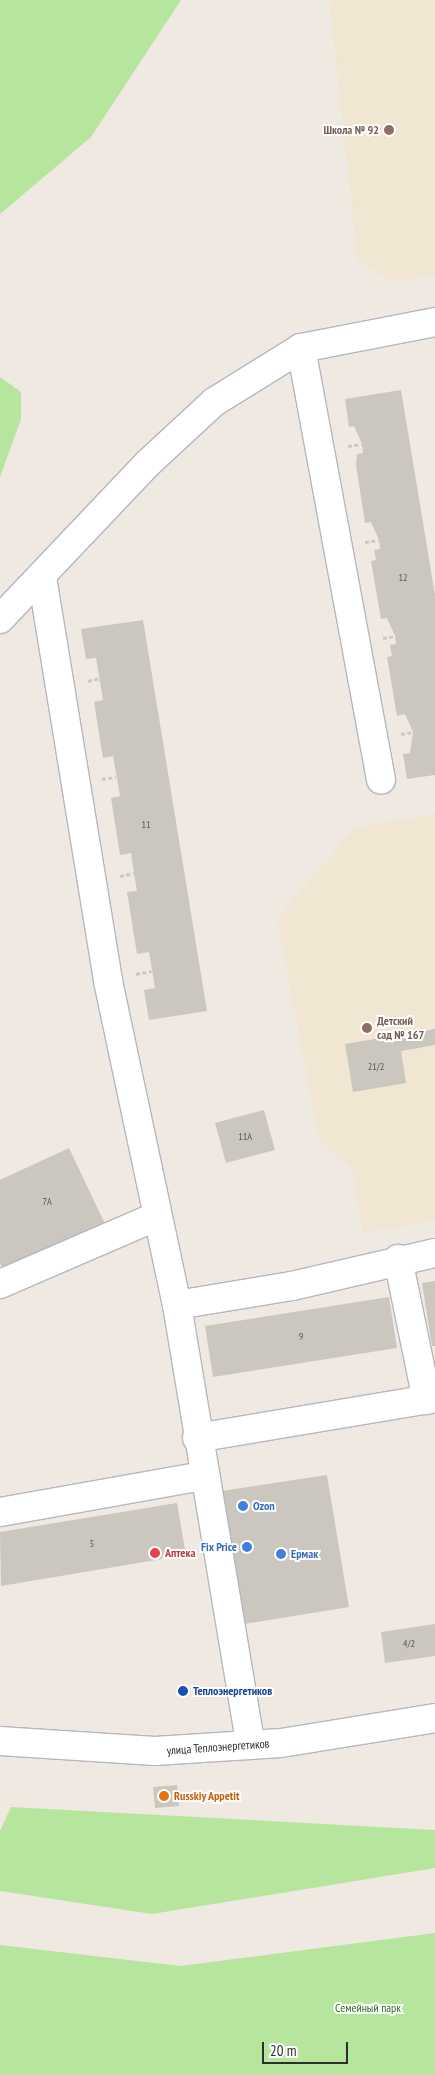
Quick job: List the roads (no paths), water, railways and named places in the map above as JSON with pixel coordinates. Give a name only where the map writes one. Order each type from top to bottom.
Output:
[{"type":"street","points":[[0,619],[148,464],[214,402],[301,348],[435,322]]},
{"type":"street","points":[[301,348],[381,780]]},
{"type":"street","points":[[42,577],[108,981],[155,1218],[177,1305],[203,1476],[251,1745]]},
{"type":"street","points":[[0,1284],[155,1218]]},
{"type":"street","points":[[177,1305],[292,1286],[398,1259],[435,1253]]},
{"type":"street","points":[[197,1438],[431,1399],[398,1259]]},
{"type":"street","points":[[0,1512],[203,1476]]},
{"type":"street","name":"улица Теплоэнергетиков","points":[[0,1741],[155,1751],[251,1745],[435,1718]]},
{"type":"place","name":"Школа № 92","points":[[389,130]]},
{"type":"place","name":"Детский сад № 167","points":[[367,1028]]},
{"type":"place","name":"Ozon","points":[[243,1506]]},
{"type":"place","name":"Fix Price","points":[[247,1547]]},
{"type":"place","name":"Аптека","points":[[155,1553]]},
{"type":"place","name":"Ермак","points":[[281,1554]]},
{"type":"place","name":"Теплоэнергетиков","points":[[183,1691]]},
{"type":"place","name":"Russkiy Appetit","points":[[164,1796]]},
{"type":"park label","name":"Семейный парк","points":[[368,2008]]}]
